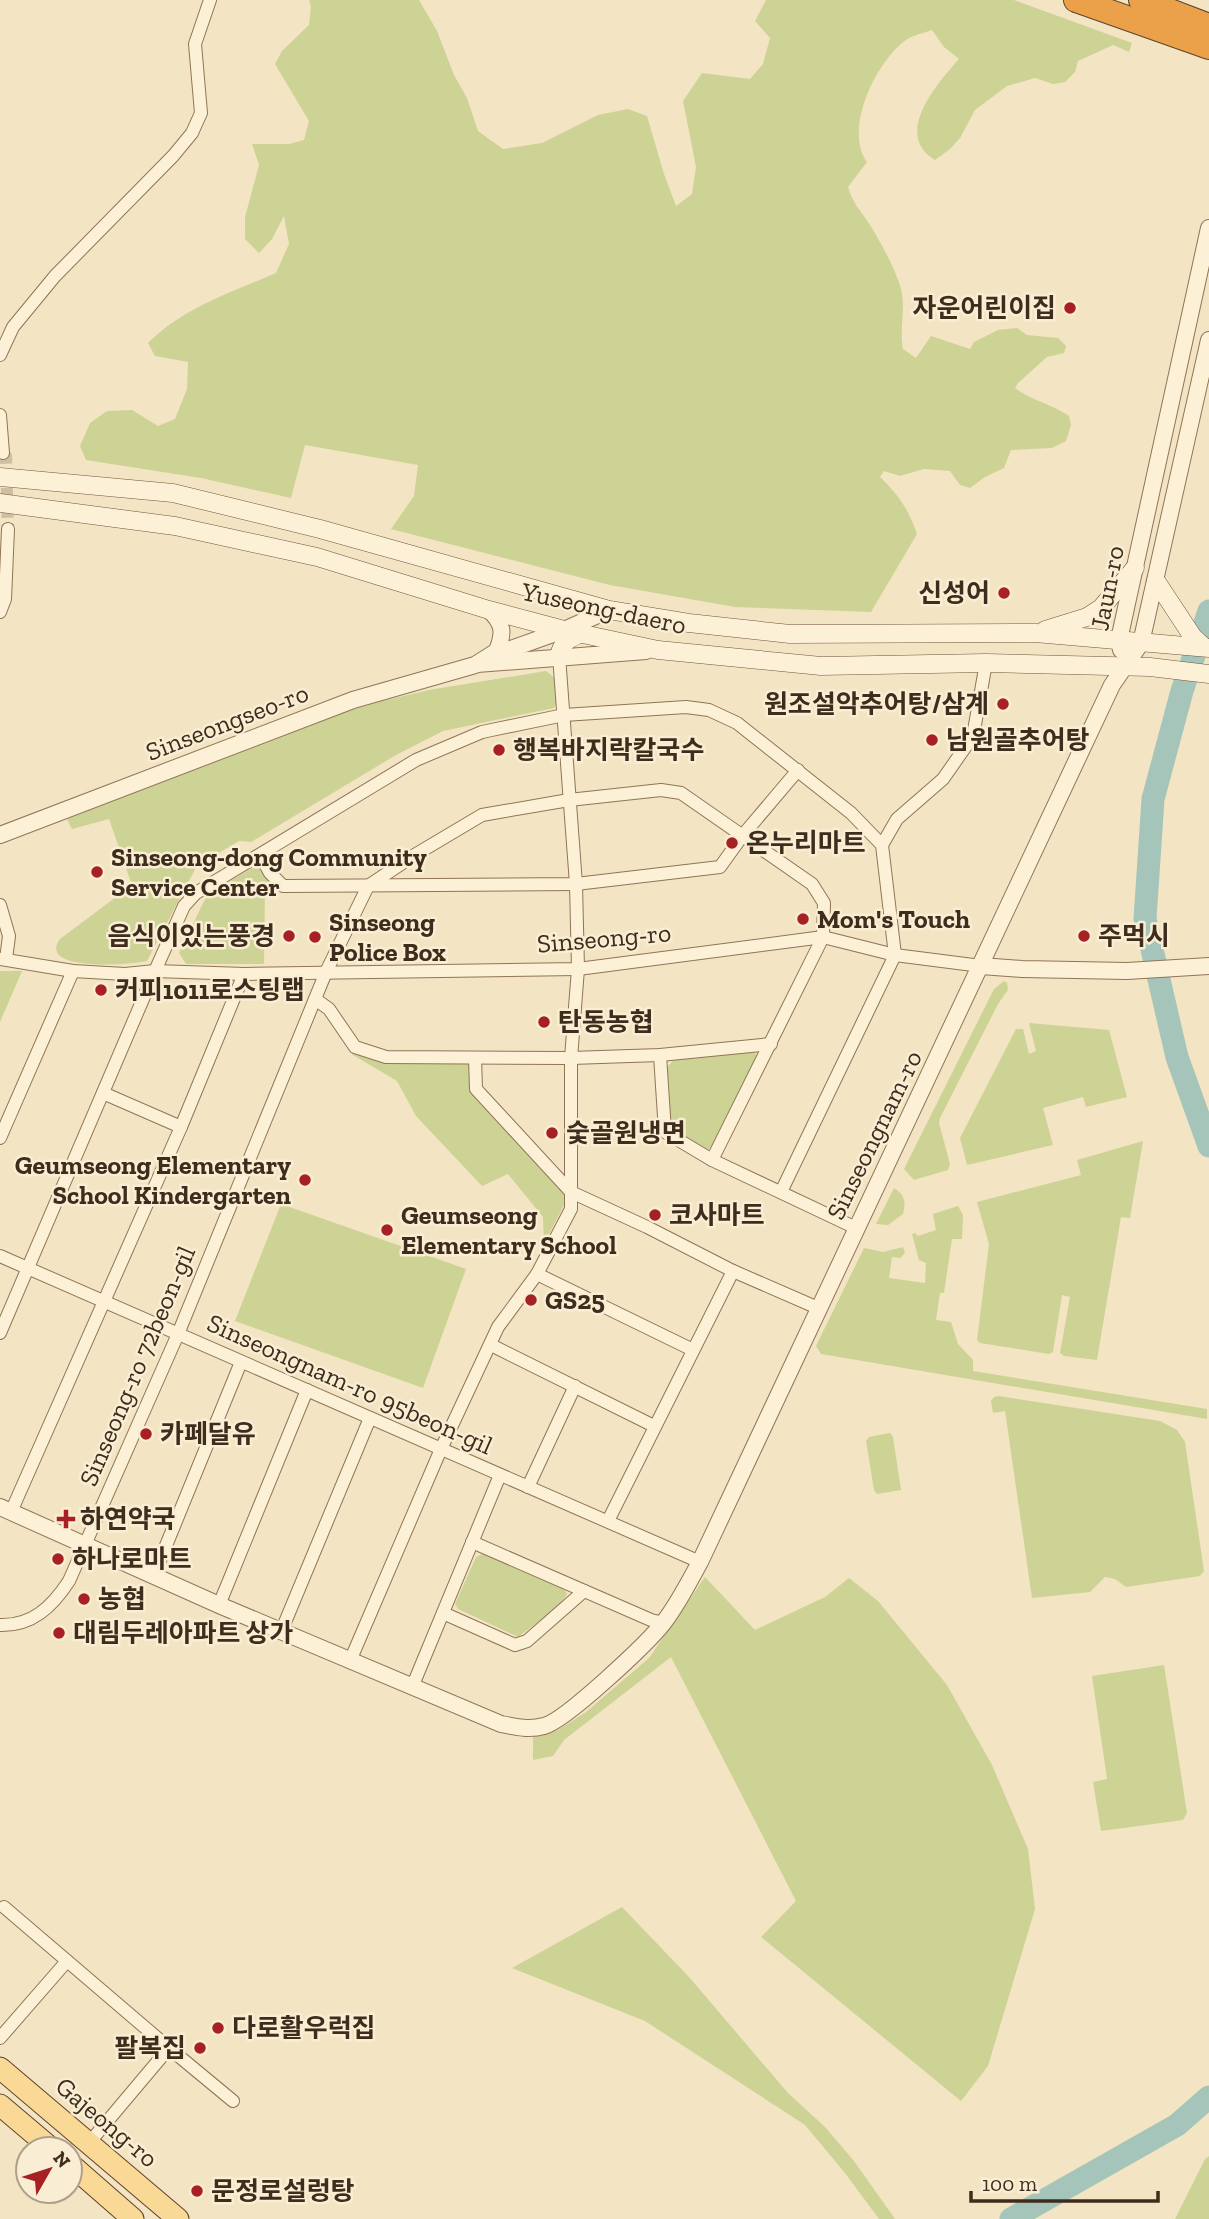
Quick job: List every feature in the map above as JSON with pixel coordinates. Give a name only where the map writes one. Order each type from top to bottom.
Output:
[{"type":"highway","points":[[1076,0],[1209,47]]},
{"type":"highway","points":[[1141,0],[1209,26]]},
{"type":"main road","name":"Yuseong-daero","points":[[0,477],[173,493],[320,529],[609,610],[689,623],[790,635],[1035,633],[1207,648]]},
{"type":"main road","name":"Yuseong-daero","points":[[0,503],[175,526],[317,557],[489,610],[658,650],[821,666],[986,663],[1150,667],[1209,674]]},
{"type":"main road","points":[[1035,633],[1087,617],[1101,608],[1135,568]]},
{"type":"main road","points":[[1156,581],[1193,637],[1207,648]]},
{"type":"main road","points":[[559,656],[573,631]]},
{"type":"main road","name":"Gajeong-ro","points":[[0,2068],[178,2219]]},
{"type":"main road","points":[[0,2105],[35,2135]]},
{"type":"main road","points":[[84,2176],[133,2219]]},
{"type":"street","points":[[0,355],[13,327],[77,251],[173,156],[192,133],[201,113],[195,44],[210,0]]},
{"type":"street","name":"Jaun-ro","points":[[1123,666],[1119,640],[1209,228]]},
{"type":"street","name":"Jaun-ro","points":[[1123,666],[1149,642],[1156,581],[1209,340]]},
{"type":"street","points":[[0,414],[3,453]]},
{"type":"street","points":[[0,612],[5,599],[8,529]]},
{"type":"street","points":[[489,610],[500,620],[503,630],[497,652]]},
{"type":"street","points":[[475,664],[497,652],[573,631],[609,610]]},
{"type":"street","points":[[475,664],[658,650]]},
{"type":"street","points":[[350,1661],[441,1449],[506,1314],[537,1274],[571,1209],[571,1058],[578,970],[576,884],[559,656]]},
{"type":"street","points":[[781,1192],[895,955],[882,845],[897,819],[943,779],[972,736],[986,663]]},
{"type":"street","name":"Sinseongseo-ro","points":[[0,835],[354,701],[475,664]]},
{"type":"street","name":"Sinseongnam-ro","points":[[6,1510],[281,1632],[501,1724],[524,1728],[546,1726],[568,1714],[664,1623],[701,1562],[818,1308],[884,1174],[1123,666]]},
{"type":"street","points":[[0,1333],[184,906],[196,893],[416,760],[482,732],[564,715],[686,706],[709,710],[737,723],[798,770],[851,813],[882,845]]},
{"type":"street","points":[[260,855],[270,873],[283,886],[576,884],[720,867],[743,835],[798,770]]},
{"type":"street","points":[[368,886],[482,815],[569,800],[661,790],[681,793],[812,884],[824,903],[823,937],[712,1160]]},
{"type":"street","name":"Sinseong-ro 72beon-gil","points":[[86,1544],[178,1334],[326,972],[368,886]]},
{"type":"street","points":[[0,905],[9,936],[3,959]]},
{"type":"street","name":"Sinseong-ro","points":[[3,959],[73,971],[125,974],[155,971],[244,974],[578,970],[823,937],[895,955],[981,966],[1127,971],[1208,966]]},
{"type":"street","points":[[0,1138],[73,971]]},
{"type":"street","points":[[6,1510],[104,1302],[181,1127],[244,974]]},
{"type":"street","points":[[315,999],[329,1009],[355,1047],[386,1057],[571,1058],[660,1055],[771,1044]]},
{"type":"street","points":[[660,1055],[665,1132],[712,1160],[856,1228]]},
{"type":"street","points":[[475,1058],[476,1089],[571,1192],[733,1271],[818,1308]]},
{"type":"street","points":[[103,1093],[181,1127]]},
{"type":"street","name":"Sinseongnam-ro 95beon-gil","points":[[0,1256],[701,1562]]},
{"type":"street","points":[[608,1521],[733,1271]]},
{"type":"street","points":[[537,1274],[693,1350]]},
{"type":"street","points":[[491,1345],[654,1426]]},
{"type":"street","points":[[154,1575],[241,1362]]},
{"type":"street","points":[[528,1487],[575,1387]]},
{"type":"street","points":[[219,1605],[307,1390]]},
{"type":"street","points":[[281,1632],[370,1418]]},
{"type":"street","points":[[413,1685],[500,1475]]},
{"type":"street","points":[[472,1542],[664,1623]]},
{"type":"street","points":[[0,1625],[24,1623],[41,1614],[57,1599],[86,1544]]},
{"type":"street","points":[[443,1613],[515,1645],[527,1641],[584,1591]]},
{"type":"street","points":[[4,1908],[233,2101]]},
{"type":"street","points":[[0,2038],[67,1961]]},
{"type":"street","points":[[89,2143],[169,2048]]},
{"type":"green space","points":[[309,0],[419,0],[437,31],[454,75],[467,98],[478,131],[503,149],[542,143],[598,115],[628,109],[647,116],[676,206],[692,194],[696,167],[683,101],[702,73],[750,79],[763,64],[770,38],[755,21],[766,0],[1014,0],[1132,43],[1129,52],[1113,45],[1078,61],[1075,72],[1065,82],[1053,84],[1035,78],[1007,86],[975,110],[960,138],[935,160],[923,149],[918,137],[918,123],[931,95],[959,59],[944,47],[932,30],[909,38],[884,63],[866,97],[859,132],[861,148],[867,162],[848,187],[883,247],[899,281],[903,304],[903,349],[916,358],[931,336],[970,349],[974,342],[998,330],[1017,328],[1027,335],[1058,338],[1066,346],[1064,353],[1047,357],[1015,388],[1069,416],[1071,425],[1066,441],[1052,448],[1011,450],[1004,468],[970,488],[960,485],[950,471],[924,469],[900,476],[884,471],[880,477],[902,503],[917,534],[871,612],[735,607],[610,585],[391,529],[414,496],[418,465],[305,445],[291,498],[201,478],[86,460],[80,446],[90,423],[107,411],[132,410],[158,426],[175,419],[187,389],[188,362],[155,356],[148,343],[192,310],[276,273],[289,244],[284,216],[272,239],[259,253],[245,239],[245,217],[259,165],[252,144],[289,144],[304,140],[309,121],[275,64],[282,51],[309,25]]},
{"type":"green space","points":[[546,671],[557,680],[558,702],[554,708],[443,731],[396,755],[251,842],[239,841],[217,854],[209,852],[202,856],[147,961],[88,964],[61,957],[56,950],[60,939],[132,885],[109,819],[72,829],[67,819],[335,715],[429,690]]},
{"type":"green space","points":[[260,863],[272,882],[265,887],[264,964],[186,964],[179,953],[204,901],[212,892]]},
{"type":"green space","points":[[0,971],[22,971],[0,1022]]},
{"type":"green space","points":[[1004,981],[1008,990],[998,1004],[940,1118],[950,1164],[948,1170],[914,1180],[904,1169],[994,989]]},
{"type":"green space","points":[[1029,1023],[1109,1030],[1127,1097],[1086,1107],[1083,1097],[1043,1108],[1053,1145],[967,1165],[960,1138],[1016,1029],[1023,1029],[1029,1054],[1036,1051]]},
{"type":"green space","points":[[335,1027],[355,1050],[466,1062],[472,1068],[472,1092],[565,1194],[565,1203],[544,1244],[543,1217],[508,1174],[482,1186],[416,1116],[397,1081],[353,1055]]},
{"type":"green space","points":[[751,1050],[756,1054],[757,1060],[714,1147],[705,1150],[670,1128],[666,1069],[675,1058]]},
{"type":"green space","points":[[1143,1141],[1130,1218],[1121,1217],[1097,1360],[1064,1356],[1060,1353],[1070,1297],[1062,1295],[1053,1352],[1049,1354],[980,1343],[977,1340],[989,1244],[977,1202],[1081,1175],[1077,1160]]},
{"type":"green space","points":[[894,1188],[904,1199],[903,1214],[888,1225],[876,1224]]},
{"type":"green space","points":[[281,1204],[466,1269],[423,1388],[235,1321]]},
{"type":"green space","points":[[958,1206],[963,1215],[962,1239],[952,1239],[944,1293],[940,1293],[936,1320],[951,1322],[958,1344],[973,1360],[973,1371],[1207,1409],[1207,1419],[821,1354],[816,1346],[864,1248],[883,1252],[903,1247],[905,1253],[900,1258],[892,1257],[889,1278],[925,1283],[926,1263],[919,1260],[912,1234],[918,1236],[936,1230],[933,1214]]},
{"type":"green space","points":[[999,1396],[1160,1421],[1177,1430],[1185,1442],[1204,1571],[1200,1576],[1126,1587],[1115,1579],[1105,1577],[1090,1592],[1032,1598],[1005,1411],[993,1413],[991,1401]]},
{"type":"green space","points":[[890,1433],[893,1437],[901,1490],[877,1494],[874,1490],[866,1441],[869,1437]]},
{"type":"green space","points":[[482,1554],[564,1589],[567,1594],[558,1607],[518,1637],[458,1609],[455,1604],[476,1557]]},
{"type":"green space","points":[[705,1577],[755,1630],[825,1597],[849,1578],[878,1601],[947,1685],[992,1765],[1028,1849],[1035,1909],[988,2066],[961,2101],[761,1937],[796,1901],[671,1657],[564,1740],[553,1756],[533,1760],[533,1735],[558,1730],[586,1712],[649,1658]]},
{"type":"green space","points":[[1164,1665],[1187,1813],[1183,1820],[1101,1831],[1093,1782],[1107,1779],[1092,1676]]},
{"type":"green space","points":[[622,1907],[689,1977],[788,2093],[825,2127],[854,2161],[895,2219],[879,2219],[805,2125],[645,2021],[512,1968]]},
{"type":"green space","points":[[1209,2156],[1209,2219],[1175,2219],[1205,2159]]},
{"type":"waterway","points":[[1209,611],[1182,691],[1153,799],[1145,919],[1177,1057],[1209,1146]]},
{"type":"waterway","points":[[1011,2219],[1177,2125],[1209,2097]]},
{"type":"tunnel","points":[[3,453],[6,456],[8,529]]},
{"type":"place","name":"자운어린이집","points":[[1070,308]]},
{"type":"place","name":"신성어","points":[[1004,593]]},
{"type":"place","name":"원조설악추어탕/삼계","points":[[1003,704]]},
{"type":"place","name":"남원골추어탕","points":[[932,740]]},
{"type":"place","name":"행복바지락칼국수","points":[[499,750]]},
{"type":"place","name":"온누리마트","points":[[732,843]]},
{"type":"place","name":"Sinseong-dong Community Service Center","points":[[97,872]]},
{"type":"place","name":"Mom's Touch","points":[[803,919]]},
{"type":"place","name":"음식이있는풍경","points":[[289,936]]},
{"type":"place","name":"주먹시","points":[[1084,936]]},
{"type":"place","name":"Sinseong Police Box","points":[[315,937]]},
{"type":"place","name":"커피1011로스팅랩","points":[[101,990]]},
{"type":"place","name":"탄동농협","points":[[544,1022]]},
{"type":"place","name":"숯골원냉면","points":[[552,1133]]},
{"type":"place","name":"Geumseong Elementary School Kindergarten","points":[[305,1180]]},
{"type":"place","name":"코사마트","points":[[655,1215]]},
{"type":"place","name":"Geumseong Elementary School","points":[[387,1230]]},
{"type":"place","name":"GS25","points":[[531,1300]]},
{"type":"place","name":"카페달유","points":[[146,1434]]},
{"type":"place","name":"하연약국","points":[[66,1519]]},
{"type":"place","name":"하나로마트","points":[[58,1559]]},
{"type":"place","name":"농협","points":[[84,1599]]},
{"type":"place","name":"대림두레아파트 상가","points":[[59,1633]]},
{"type":"place","name":"다로활우럭집","points":[[218,2028]]},
{"type":"place","name":"팔복집","points":[[200,2048]]},
{"type":"place","name":"문정로설렁탕","points":[[197,2191]]}]
